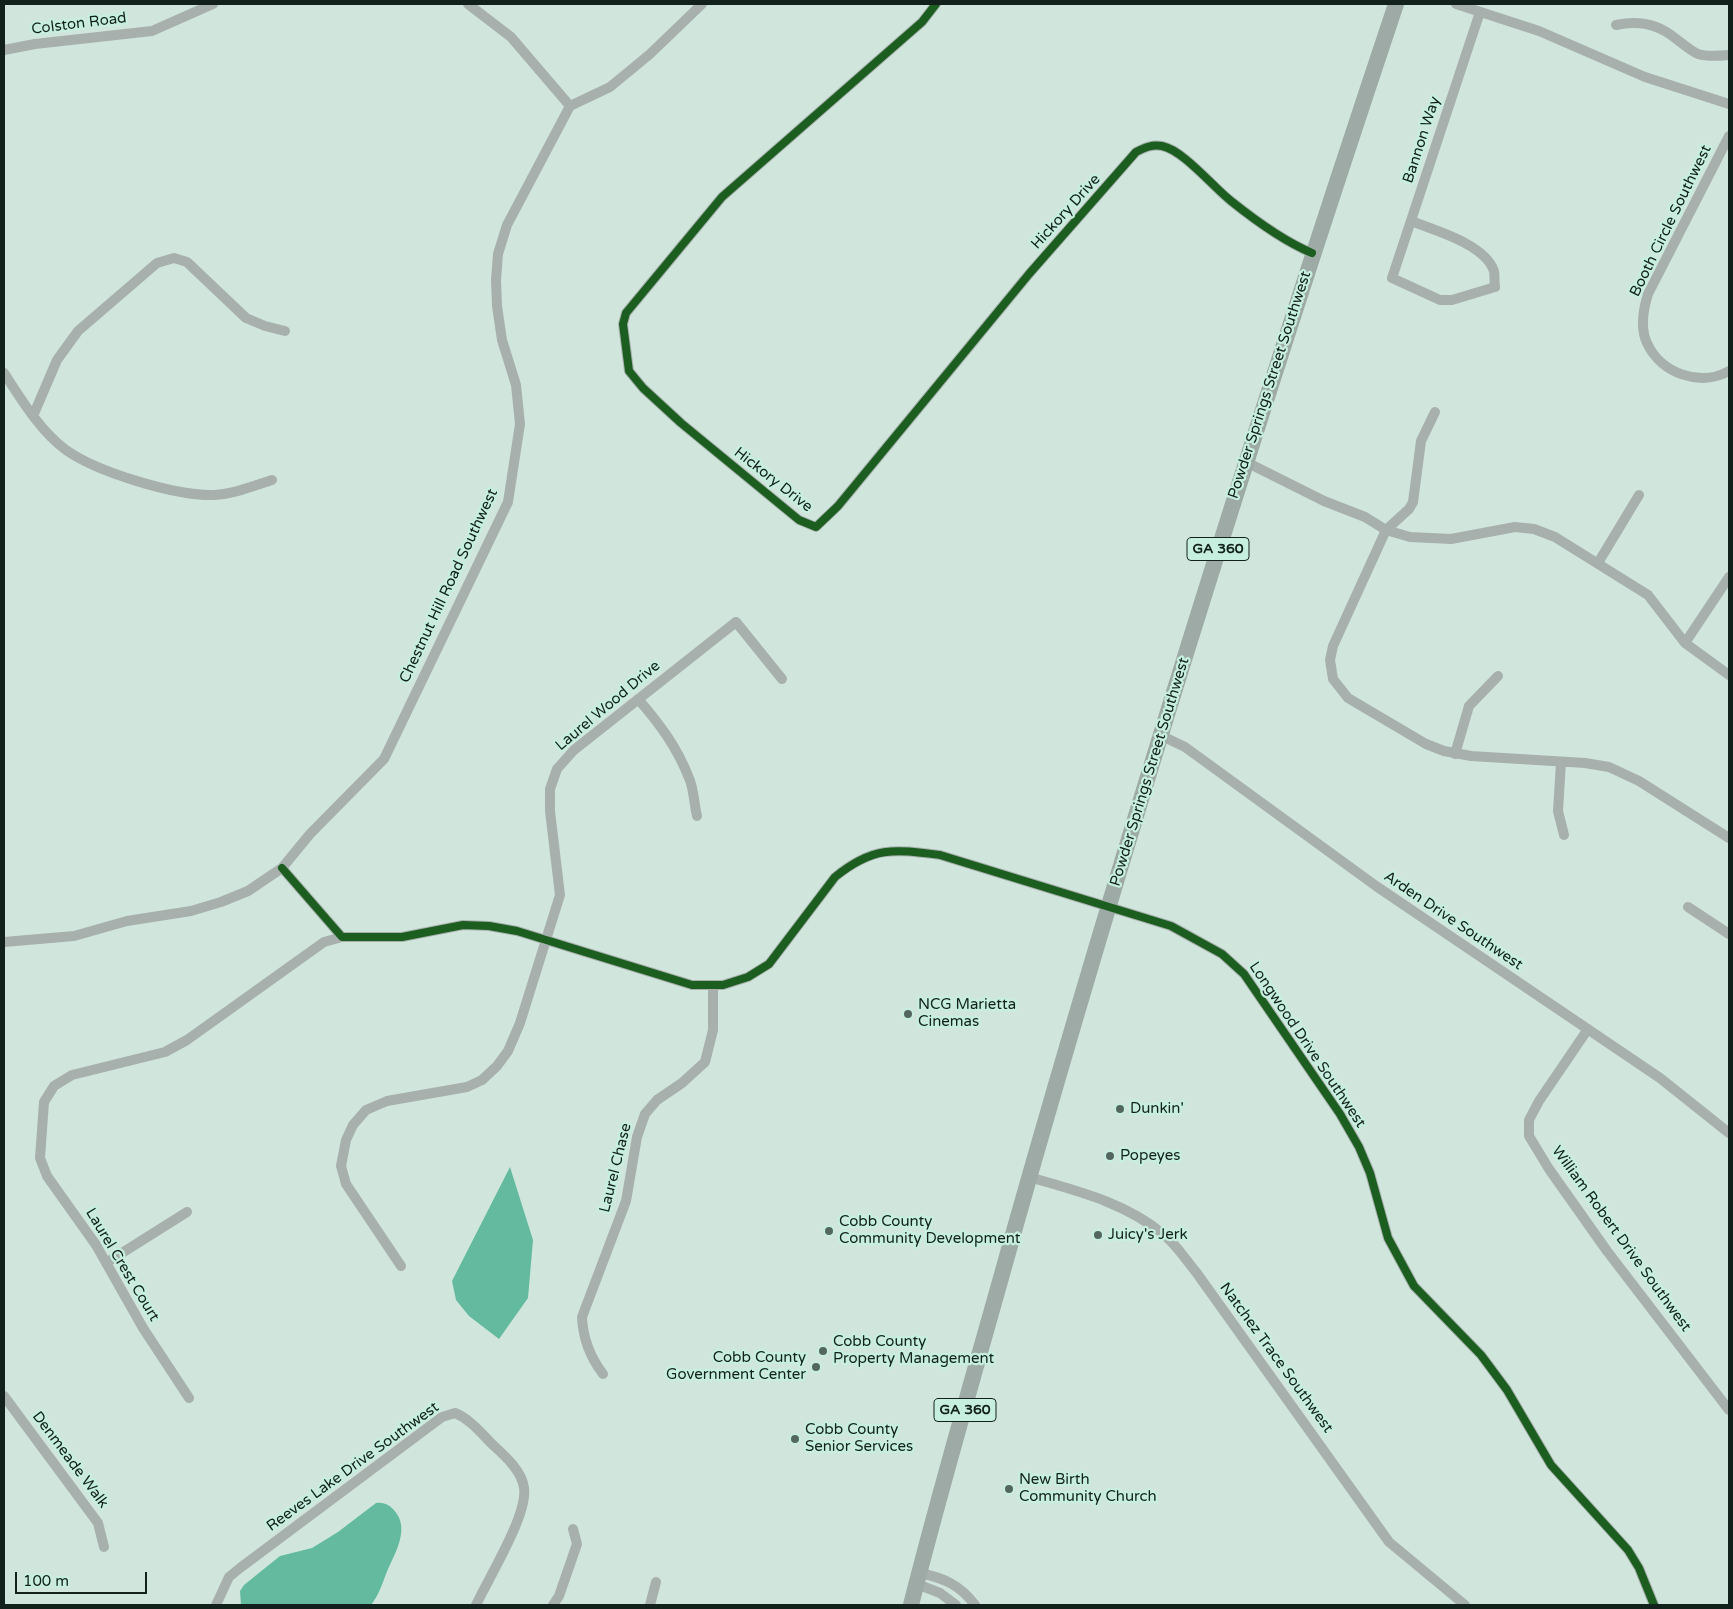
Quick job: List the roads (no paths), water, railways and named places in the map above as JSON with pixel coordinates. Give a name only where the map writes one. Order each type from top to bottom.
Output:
[{"type":"main road","name":"Powder Springs Street Southwest","points":[[912,1605],[1051,1097],[1160,735],[1312,254],[1396,4]]},
{"type":"street","name":"Colston Road","points":[[4,50],[35,44],[152,31],[213,4]]},
{"type":"street","points":[[468,4],[510,38],[570,106],[610,87],[650,54],[702,4]]},
{"type":"street","name":"Hickory Drive","points":[[936,4],[922,22],[722,196],[626,312],[623,324],[625,352],[629,371],[638,382],[674,417],[799,520],[816,527],[838,506],[1029,274],[1136,152],[1146,146],[1163,146],[1187,161],[1236,205],[1296,246],[1312,254]]},
{"type":"street","points":[[1456,4],[1539,31],[1644,77],[1729,104]]},
{"type":"street","name":"Bannon Way","points":[[1410,221],[1462,241],[1484,257],[1494,270],[1495,287],[1452,300],[1440,300],[1392,278],[1410,221],[1480,12]]},
{"type":"street","points":[[1616,25],[1634,21],[1647,23],[1667,31],[1698,54],[1709,56],[1729,55]]},
{"type":"street","name":"Chestnut Hill Road Southwest","points":[[4,942],[74,936],[127,921],[191,911],[222,902],[248,891],[282,868],[310,834],[384,759],[508,502],[520,424],[516,385],[502,340],[497,306],[498,254],[507,226],[570,106]]},
{"type":"street","name":"Booth Circle Southwest","points":[[1729,136],[1648,294],[1643,317],[1647,344],[1666,366],[1687,376],[1700,378],[1715,378],[1729,371]]},
{"type":"street","points":[[33,416],[57,360],[78,331],[157,263],[174,258],[187,262],[246,318],[265,326],[285,331]]},
{"type":"street","points":[[4,373],[33,416],[65,449],[83,460],[119,474],[169,489],[213,495],[235,492],[272,480]]},
{"type":"street","points":[[1435,412],[1421,441],[1413,502],[1409,509],[1386,530],[1333,646],[1330,660],[1333,679],[1348,698],[1426,744],[1455,754],[1596,764],[1623,773],[1729,838]]},
{"type":"street","points":[[1246,462],[1324,501],[1365,516],[1386,530],[1410,537],[1437,540],[1451,539],[1507,528],[1527,528],[1555,538],[1653,599],[1685,643],[1729,675]]},
{"type":"street","points":[[1598,563],[1639,495]]},
{"type":"street","points":[[1685,643],[1729,577]]},
{"type":"street","name":"Laurel Wood Drive","points":[[401,1266],[346,1184],[341,1166],[346,1140],[353,1126],[366,1110],[387,1101],[467,1087],[482,1080],[497,1066],[508,1051],[520,1023],[560,895],[550,811],[550,789],[556,770],[574,750],[736,622],[782,679]]},
{"type":"street","points":[[1455,754],[1469,706],[1498,676]]},
{"type":"street","points":[[638,699],[664,729],[677,751],[690,779],[696,816]]},
{"type":"street","name":"Arden Drive Southwest","points":[[1160,735],[1185,747],[1376,886],[1660,1078],[1729,1133]]},
{"type":"street","points":[[1561,762],[1558,811],[1564,835]]},
{"type":"street","name":"Longwood Drive Southwest","points":[[342,937],[402,937],[463,925],[489,926],[517,931],[692,985],[722,985],[748,977],[770,964],[834,877],[848,866],[873,854],[899,850],[940,855],[1184,932],[1222,954],[1244,974],[1340,1114],[1359,1147],[1370,1173],[1388,1238],[1414,1286],[1481,1355],[1507,1390],[1551,1465],[1628,1550],[1639,1568],[1654,1605]]},
{"type":"street","points":[[282,868],[342,937]]},
{"type":"street","points":[[1688,906],[1729,934]]},
{"type":"street","name":"Laurel Crest Court","points":[[189,1398],[143,1328],[96,1245],[47,1176],[40,1158],[44,1102],[54,1086],[72,1075],[165,1052],[187,1040],[324,942],[342,937]]},
{"type":"street","name":"Laurel Chase","points":[[603,1374],[594,1363],[582,1337],[582,1318],[626,1202],[637,1137],[645,1114],[657,1100],[682,1083],[705,1062],[713,1030],[713,985]]},
{"type":"street","name":"William Robert Drive Southwest","points":[[1588,1029],[1529,1120],[1529,1136],[1549,1170],[1607,1251],[1729,1410]]},
{"type":"street","name":"Natchez Trace Southwest","points":[[1029,1177],[1098,1197],[1132,1211],[1165,1235],[1196,1272],[1389,1542],[1465,1605]]},
{"type":"street","points":[[106,1263],[187,1212]]},
{"type":"street","name":"Denmeade Walk","points":[[4,1396],[98,1523],[104,1547]]},
{"type":"street","name":"Reeves Lake Drive Southwest","points":[[216,1605],[229,1577],[240,1568],[442,1417],[455,1413],[474,1426],[506,1456],[522,1480],[524,1488],[519,1516],[476,1605]]},
{"type":"street","points":[[554,1605],[559,1596],[577,1544],[573,1529]]},
{"type":"street","points":[[918,1578],[938,1576],[953,1583],[976,1605]]},
{"type":"street","points":[[918,1578],[956,1605]]},
{"type":"street","points":[[650,1605],[656,1582]]},
{"type":"place","name":"NCG Marietta Cinemas","points":[[908,1014]]},
{"type":"place","name":"Dunkin'","points":[[1120,1109]]},
{"type":"place","name":"Popeyes","points":[[1110,1156]]},
{"type":"place","name":"Cobb County Community Development","points":[[829,1231]]},
{"type":"place","name":"Juicy's Jerk","points":[[1098,1235]]},
{"type":"place","name":"Cobb County Property Management","points":[[823,1351]]},
{"type":"place","name":"Cobb County Government Center","points":[[816,1367]]},
{"type":"place","name":"Cobb County Senior Services","points":[[795,1439]]},
{"type":"place","name":"New Birth Community Church","points":[[1009,1489]]}]
